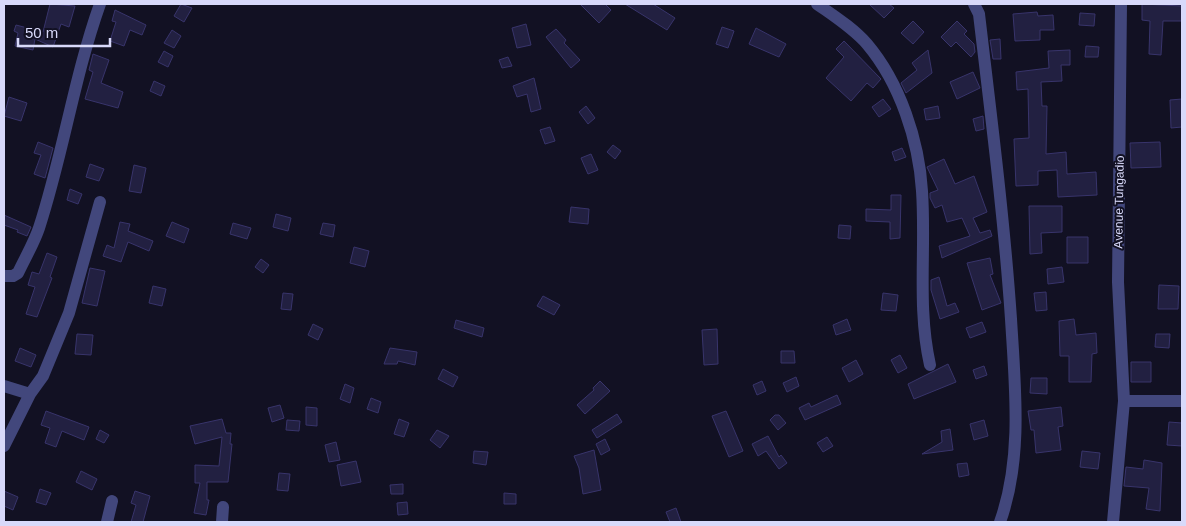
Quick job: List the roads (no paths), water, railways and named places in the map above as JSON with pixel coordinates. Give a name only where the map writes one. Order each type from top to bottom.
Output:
[{"type":"street","points":[[4,276],[13,276],[18,273],[38,230],[53,182],[90,31],[100,4]]},
{"type":"street","points":[[817,4],[841,20],[866,43],[883,65],[898,96],[911,132],[922,190],[922,317],[930,365]]},
{"type":"street","points":[[974,4],[979,14],[999,186],[1016,403],[1013,462],[1005,508],[1000,522]]},
{"type":"street","name":"Avenue Tungadio","points":[[1113,522],[1124,401],[1118,282],[1121,4]]},
{"type":"street","points":[[4,446],[30,394],[43,376],[69,313],[100,202]]},
{"type":"street","points":[[4,386],[30,394]]},
{"type":"street","points":[[1124,401],[1182,401]]},
{"type":"street","points":[[107,522],[112,501]]},
{"type":"street","points":[[222,522],[223,507]]}]
